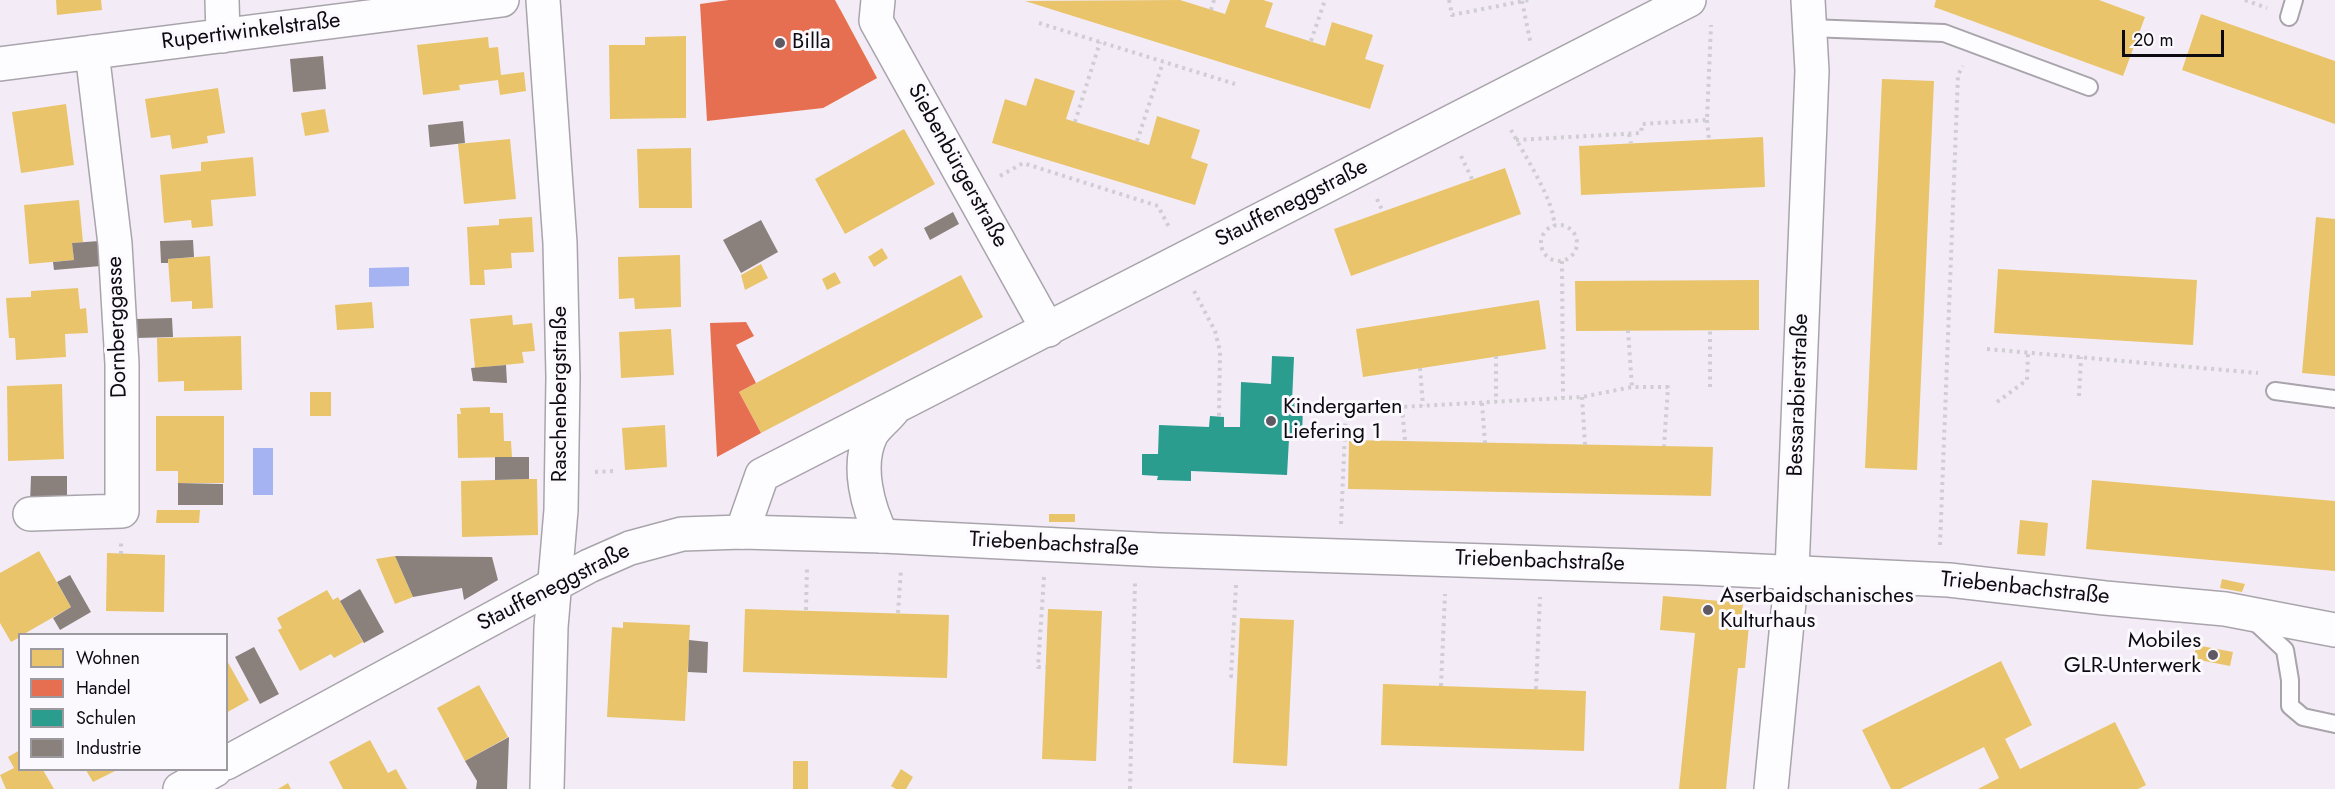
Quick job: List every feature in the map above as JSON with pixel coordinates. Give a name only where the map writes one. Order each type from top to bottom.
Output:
[{"type":"street","points":[[222,0],[223,36]]},
{"type":"street","name":"Rupertiwinkelstraße","points":[[0,64],[502,0]]},
{"type":"street","name":"Raschenbergstraße","points":[[543,0],[560,243],[563,366],[561,510],[551,627],[547,789]]},
{"type":"street","name":"Siebenbürgerstraße","points":[[878,0],[876,21],[1048,330]]},
{"type":"street","name":"Stauffeneggstraße","points":[[228,763],[554,584],[630,548],[682,534],[742,532],[762,475],[1537,78],[1700,11]]},
{"type":"street","name":"Bessarabierstraße","points":[[1771,789],[1792,571],[1812,71],[1808,14]]},
{"type":"street","name":"Dornberggasse","points":[[30,514],[122,511],[122,364],[115,244],[92,52]]},
{"type":"street","name":"Stauffeneggstraße","points":[[892,537],[871,514],[864,464],[872,435],[894,409]]},
{"type":"street","name":"Triebenbachstraße","points":[[742,532],[1792,571],[1939,579],[2243,612],[2335,630]]},
{"type":"street","points":[[180,789],[214,771]]},
{"type":"lane","points":[[2289,17],[2294,0]]},
{"type":"lane","points":[[1808,14],[1944,33],[2089,87]]},
{"type":"lane","points":[[2275,391],[2335,399]]},
{"type":"lane","points":[[2243,612],[2285,650],[2290,680],[2290,706],[2303,717],[2335,724]]},
{"type":"path","points":[[1211,10],[1214,0]]},
{"type":"path","points":[[1311,41],[1325,0]]},
{"type":"path","points":[[1449,0],[1452,15],[1529,0]]},
{"type":"path","points":[[1522,1],[1537,78]]},
{"type":"path","points":[[1700,11],[1709,140]]},
{"type":"path","points":[[1039,23],[1235,84]]},
{"type":"path","points":[[1075,122],[1100,42]]},
{"type":"path","points":[[1939,579],[1958,75],[1976,45]]},
{"type":"path","points":[[1137,141],[1163,62]]},
{"type":"path","points":[[1495,100],[1552,209],[1555,216],[1554,226]]},
{"type":"path","points":[[1516,140],[1641,133],[1642,124],[1707,120]]},
{"type":"path","points":[[1629,134],[1631,143]]},
{"type":"path","points":[[971,192],[1023,163],[1158,206],[1215,331],[1220,351],[1219,417]]},
{"type":"path","points":[[1554,226],[1565,226],[1571,229],[1577,239],[1572,255],[1562,261],[1551,259],[1541,244],[1545,233],[1554,226]]},
{"type":"path","points":[[1562,261],[1563,398]]},
{"type":"path","points":[[1628,330],[1632,387]]},
{"type":"path","points":[[1710,330],[1710,387]]},
{"type":"path","points":[[1987,349],[2256,371],[2275,391]]},
{"type":"path","points":[[1997,402],[2027,380],[2028,353]]},
{"type":"path","points":[[1496,357],[1496,402]]},
{"type":"path","points":[[2079,396],[2081,357]]},
{"type":"path","points":[[1420,368],[1423,406]]},
{"type":"path","points":[[1339,555],[1346,410],[1582,397],[1632,387],[1668,387],[1664,446]]},
{"type":"path","points":[[1582,397],[1585,445]]},
{"type":"path","points":[[1482,403],[1485,443]]},
{"type":"path","points":[[1402,407],[1405,441]]},
{"type":"path","points":[[806,610],[808,534]]},
{"type":"path","points":[[892,537],[898,613]]},
{"type":"path","points":[[1046,544],[1038,667],[1046,667]]},
{"type":"path","points":[[1238,552],[1231,676],[1238,676]]},
{"type":"path","points":[[1441,686],[1447,559]]},
{"type":"path","points":[[1536,689],[1541,562]]},
{"type":"path","points":[[1130,789],[1136,580]]},
{"type":"water","points":[[409,267],[409,286],[369,287],[369,268]]},
{"type":"water","points":[[253,448],[273,448],[273,495],[253,495]]},
{"type":"building: Wohnen","points":[[56,0],[101,0],[102,10],[57,15]]},
{"type":"building: Wohnen","points":[[1180,0],[1225,14],[1230,0],[1263,0],[1273,3],[1265,27],[1325,46],[1332,22],[1373,35],[1365,59],[1384,65],[1370,109],[1025,1]]},
{"type":"building: Wohnen","points":[[1936,0],[2099,0],[2145,17],[2123,76],[1934,7]]},
{"type":"building: Wohnen","points":[[840,9],[877,78],[823,108],[788,41]]},
{"type":"building: Wohnen","points":[[2201,14],[2335,61],[2335,124],[2182,70]]},
{"type":"building: Wohnen","points":[[686,36],[686,118],[610,119],[609,45],[645,45],[645,37]]},
{"type":"building: Wohnen","points":[[488,37],[489,48],[498,47],[501,75],[524,72],[526,91],[500,95],[498,80],[459,85],[460,90],[423,95],[417,45]]},
{"type":"building: Wohnen","points":[[1035,78],[1075,91],[1066,119],[1149,145],[1157,116],[1200,130],[1191,158],[1208,164],[1195,205],[992,143],[1005,99],[1026,106]]},
{"type":"building: Wohnen","points":[[1882,79],[1934,81],[1917,470],[1865,468]]},
{"type":"building: Wohnen","points":[[218,88],[225,133],[207,136],[208,143],[172,149],[170,135],[151,138],[145,99]]},
{"type":"building: Wohnen","points":[[66,104],[74,165],[21,173],[12,112]]},
{"type":"building: Wohnen","points":[[325,109],[329,132],[305,136],[301,113]]},
{"type":"building: Wohnen","points":[[904,129],[935,184],[845,234],[815,179]]},
{"type":"building: Wohnen","points":[[1763,137],[1765,187],[1581,195],[1579,146]]},
{"type":"building: Wohnen","points":[[510,139],[516,199],[464,204],[458,144]]},
{"type":"building: Wohnen","points":[[691,148],[692,208],[639,208],[637,149]]},
{"type":"building: Wohnen","points":[[253,157],[256,196],[211,200],[213,226],[192,228],[191,220],[164,223],[160,175],[201,171],[201,162]]},
{"type":"building: Wohnen","points":[[1505,168],[1521,214],[1351,276],[1334,229]]},
{"type":"building: Wohnen","points":[[79,200],[83,242],[72,243],[74,260],[29,264],[24,205]]},
{"type":"building: Wohnen","points":[[532,217],[534,252],[511,253],[512,268],[484,270],[485,285],[470,285],[467,227],[499,225],[499,219]]},
{"type":"building: Wohnen","points":[[2316,217],[2335,219],[2335,376],[2302,373]]},
{"type":"building: Wohnen","points":[[882,248],[888,258],[874,267],[868,257]]},
{"type":"building: Wohnen","points":[[680,255],[681,307],[635,309],[634,298],[619,299],[618,257]]},
{"type":"building: Wohnen","points":[[210,256],[213,308],[192,309],[192,301],[171,302],[168,259]]},
{"type":"building: Wohnen","points":[[761,264],[768,278],[745,290],[741,275]]},
{"type":"building: Wohnen","points":[[1998,269],[2197,280],[2193,345],[1994,333]]},
{"type":"building: Wohnen","points":[[835,272],[841,283],[827,290],[822,279]]},
{"type":"building: Wohnen","points":[[961,275],[983,317],[761,433],[739,392]]},
{"type":"building: Wohnen","points":[[1759,280],[1759,330],[1576,331],[1575,281]]},
{"type":"building: Wohnen","points":[[78,288],[80,309],[86,308],[88,333],[65,334],[66,357],[16,360],[15,338],[9,338],[6,298],[31,297],[31,291]]},
{"type":"building: Wohnen","points":[[1539,300],[1546,349],[1363,377],[1356,329]]},
{"type":"building: Wohnen","points":[[372,302],[374,328],[337,330],[335,305]]},
{"type":"building: Wohnen","points":[[512,315],[513,325],[532,323],[535,351],[522,352],[524,363],[475,368],[470,319]]},
{"type":"building: Wohnen","points":[[671,329],[674,375],[621,378],[619,332]]},
{"type":"building: Wohnen","points":[[241,336],[242,390],[184,391],[184,381],[158,382],[157,338]]},
{"type":"building: Wohnen","points":[[62,384],[64,459],[8,461],[7,386]]},
{"type":"building: Wohnen","points":[[310,392],[331,392],[331,416],[310,416]]},
{"type":"building: Wohnen","points":[[490,407],[490,413],[503,413],[504,441],[511,441],[512,457],[458,458],[457,414],[461,414],[460,408]]},
{"type":"building: Wohnen","points":[[156,416],[224,416],[224,483],[178,483],[178,471],[156,471]]},
{"type":"building: Wohnen","points":[[665,425],[667,467],[625,470],[622,428]]},
{"type":"building: Wohnen","points":[[1349,440],[1713,447],[1711,496],[1348,489]]},
{"type":"building: Wohnen","points":[[537,479],[538,535],[462,537],[461,481]]},
{"type":"building: Wohnen","points":[[2092,480],[2335,501],[2335,571],[2086,549]]},
{"type":"building: Wohnen","points":[[157,510],[200,510],[199,523],[156,523]]},
{"type":"building: Wohnen","points":[[1049,514],[1075,514],[1075,522],[1049,522]]},
{"type":"building: Wohnen","points":[[2020,520],[2048,523],[2045,556],[2017,554]]},
{"type":"building: Wohnen","points":[[39,551],[71,607],[26,633],[18,633],[18,638],[11,642],[0,623],[0,573]]},
{"type":"building: Wohnen","points":[[107,553],[165,555],[164,612],[106,611]]},
{"type":"building: Wohnen","points":[[395,556],[413,597],[395,604],[376,559]]},
{"type":"building: Wohnen","points":[[2222,579],[2245,584],[2242,592],[2220,588]]},
{"type":"building: Wohnen","points":[[327,590],[333,600],[338,597],[363,642],[334,658],[331,654],[300,671],[278,630],[282,628],[277,618]]},
{"type":"building: Wohnen","points":[[1663,596],[1743,603],[1742,613],[1750,614],[1745,668],[1738,668],[1726,789],[1679,789],[1695,633],[1660,630]]},
{"type":"building: Wohnen","points":[[745,609],[949,615],[947,678],[743,672]]},
{"type":"building: Wohnen","points":[[1048,609],[1102,611],[1096,761],[1042,759]]},
{"type":"building: Wohnen","points":[[1240,618],[1294,620],[1287,766],[1233,763]]},
{"type":"building: Wohnen","points":[[623,622],[690,625],[685,721],[607,717],[612,627],[623,628]]},
{"type":"building: Wohnen","name":"Mobiles GLR-Unterwerk","points":[[2196,645],[2233,652],[2230,666],[2194,659]]},
{"type":"building: Wohnen","points":[[2001,661],[2032,725],[2005,739],[2020,769],[2115,722],[2146,785],[2138,789],[1978,789],[1999,778],[1984,747],[1900,789],[1891,789],[1862,730]]},
{"type":"building: Wohnen","points":[[228,663],[249,700],[228,712]]},
{"type":"building: Wohnen","points":[[1383,684],[1586,691],[1584,751],[1381,745]]},
{"type":"building: Wohnen","points":[[479,685],[508,737],[465,761],[437,708]]},
{"type":"building: Wohnen","points":[[370,740],[388,773],[396,769],[407,789],[343,789],[329,762]]},
{"type":"building: Wohnen","points":[[18,751],[18,771],[44,771],[54,789],[6,789],[0,775],[14,768],[8,757]]},
{"type":"building: Wohnen","points":[[793,761],[808,761],[808,789],[793,789]]},
{"type":"building: Wohnen","points":[[901,769],[913,777],[906,789],[896,789],[891,786]]},
{"type":"building: Wohnen","points":[[87,771],[115,771],[93,782]]},
{"type":"building: Wohnen","points":[[288,783],[291,789],[278,789]]},
{"type":"building: Handel","name":"Billa","points":[[729,0],[835,0],[877,78],[823,108],[707,121],[700,4]]},
{"type":"building: Handel","points":[[746,322],[754,336],[736,345],[756,383],[739,392],[761,433],[717,457],[710,323]]},
{"type":"building: Schulen","name":"Kindergarten Liefering 1","points":[[1272,356],[1294,357],[1292,402],[1303,403],[1302,440],[1289,439],[1287,475],[1191,471],[1191,481],[1157,480],[1158,476],[1142,475],[1142,454],[1158,454],[1159,425],[1209,427],[1210,416],[1224,417],[1224,427],[1240,427],[1241,382],[1271,384]]},
{"type":"building: Industrie","points":[[323,56],[326,89],[293,92],[290,59]]},
{"type":"building: Industrie","points":[[463,121],[465,143],[430,147],[428,125]]},
{"type":"building: Industrie","points":[[953,212],[959,224],[930,240],[924,228]]},
{"type":"building: Industrie","points":[[761,220],[778,252],[741,273],[723,240]]},
{"type":"building: Industrie","points":[[193,240],[194,257],[168,259],[168,263],[161,263],[160,241]]},
{"type":"building: Industrie","points":[[99,241],[101,266],[54,270],[53,262],[74,260],[72,243]]},
{"type":"building: Industrie","points":[[172,318],[173,337],[137,338],[136,319]]},
{"type":"building: Industrie","points":[[506,365],[507,383],[473,381],[471,368]]},
{"type":"building: Industrie","points":[[495,457],[529,457],[529,479],[495,480]]},
{"type":"building: Industrie","points":[[31,476],[67,476],[67,503],[30,503]]},
{"type":"building: Industrie","points":[[178,483],[223,484],[223,505],[178,505]]},
{"type":"building: Industrie","points":[[395,556],[492,557],[498,580],[464,600],[462,588],[413,597]]},
{"type":"building: Industrie","points":[[70,575],[91,612],[60,630],[53,618],[71,607],[57,582]]},
{"type":"building: Industrie","points":[[360,589],[384,632],[364,643],[340,601]]},
{"type":"building: Industrie","points":[[689,640],[708,642],[707,673],[688,672]]},
{"type":"building: Industrie","points":[[254,647],[279,694],[260,704],[235,657]]},
{"type":"building: Industrie","points":[[509,737],[507,789],[476,789],[477,781],[465,761]]},
{"type":"place","name":"Billa","points":[[780,43]]},
{"type":"place","name":"Kindergarten Liefering 1","points":[[1271,421]]},
{"type":"place","name":"Aserbaidschanisches Kulturhaus","points":[[1708,610]]},
{"type":"place","name":"Mobiles GLR-Unterwerk","points":[[2213,655]]}]
